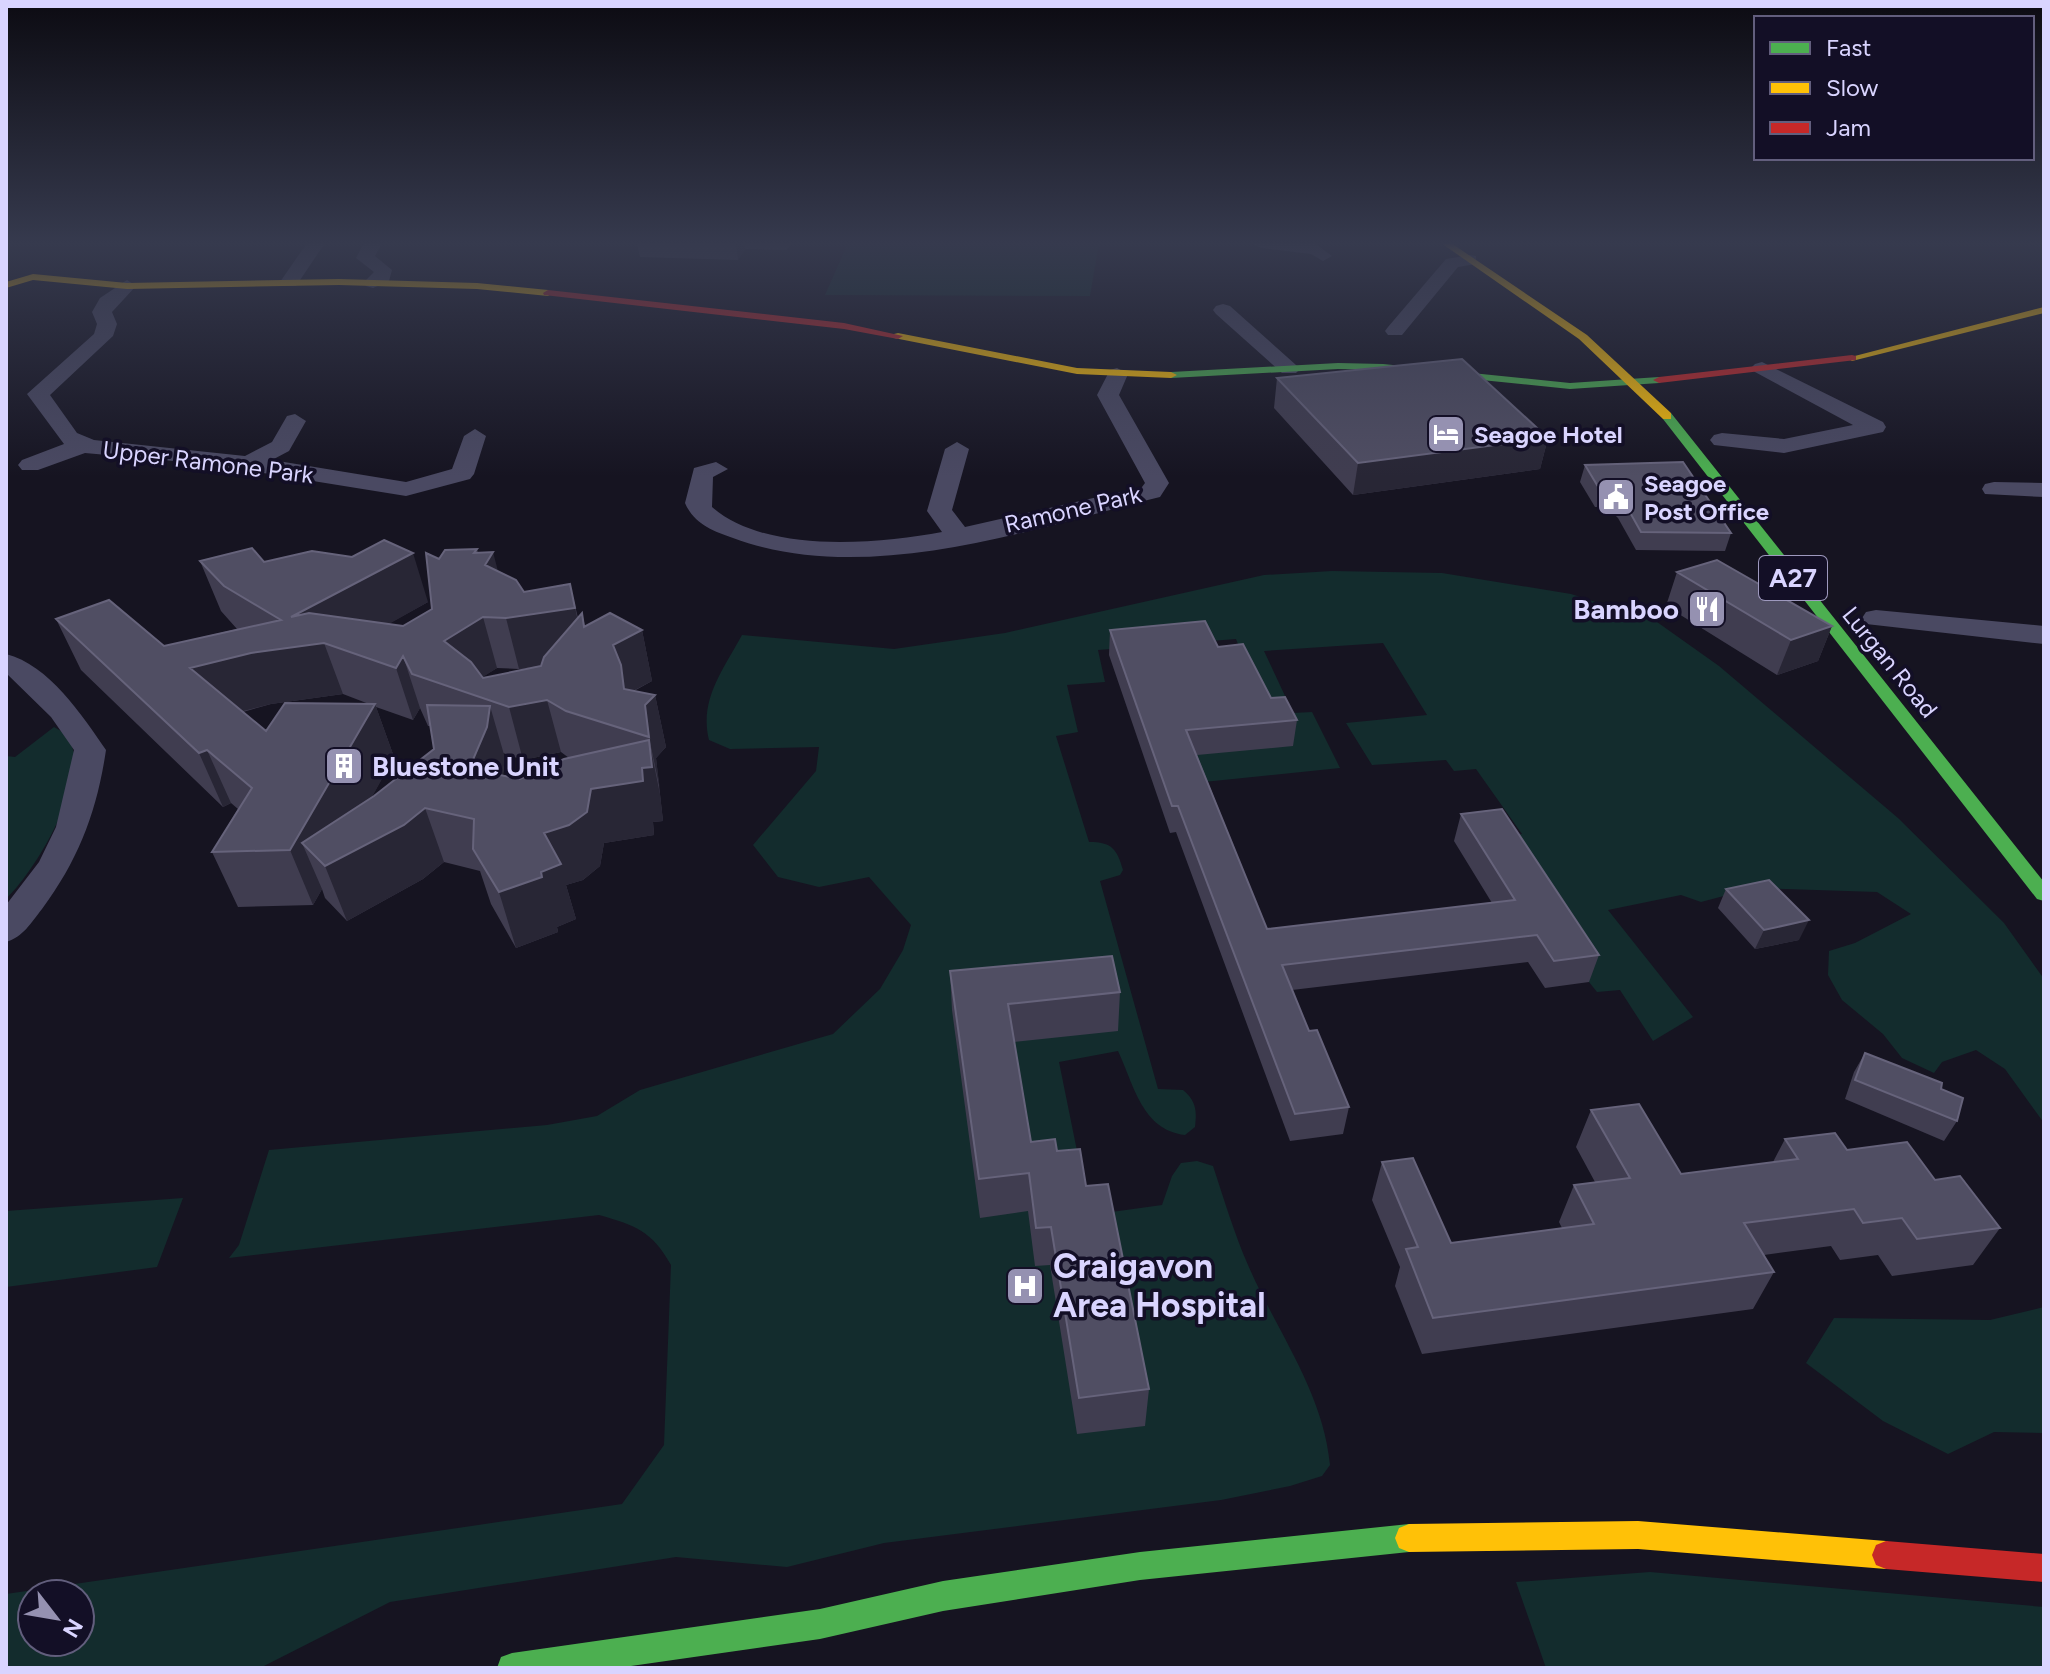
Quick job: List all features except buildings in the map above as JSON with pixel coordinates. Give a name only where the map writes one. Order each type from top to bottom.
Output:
[{"type":"street","name":"Upper Ramone Park","points":[[106,321],[103,336],[38,394],[69,438],[84,445],[248,464],[406,489],[462,474],[475,436]]},
{"type":"street","points":[[807,321],[856,328],[1039,365],[1117,374],[1206,376],[1289,369],[1383,367],[1570,386],[1636,382],[1854,358],[2000,321]]},
{"type":"street","points":[[1235,321],[1289,369]]},
{"type":"street","points":[[1395,331],[1403,321]]},
{"type":"street","name":"Lurgan Road","points":[[1560,321],[1636,382],[1673,423],[2044,895]]},
{"type":"street","points":[[1722,440],[1784,446],[1875,427],[1762,368]]},
{"type":"street","name":"Ramone Park","points":[[716,469],[702,473],[697,499],[703,515],[749,540],[852,550],[958,535],[1151,492],[1157,483],[1108,395],[1117,374]]},
{"type":"street","points":[[248,464],[281,446],[295,421]]},
{"type":"street","points":[[30,465],[84,445]]},
{"type":"street","points":[[957,449],[939,511],[958,535]]},
{"type":"street","points":[[1994,489],[2044,490]]},
{"type":"street","points":[[1876,618],[2044,635]]},
{"type":"street","points":[[6,663],[14,665],[62,711],[90,750],[83,802],[68,846],[6,929]]},
{"type":"street","points":[[512,1668],[820,1624],[943,1596],[1125,1569],[1392,1538],[1638,1535],[2044,1568]]},
{"type":"green space","points":[[1332,571],[1442,573],[1571,594],[1657,622],[1719,666],[1898,818],[2004,923],[2044,979],[2044,1123],[2005,1069],[1976,1050],[1942,1062],[1934,1073],[1902,1058],[1883,1034],[1842,1000],[1828,975],[1829,951],[1855,943],[1911,914],[1877,892],[1754,888],[1701,902],[1681,895],[1608,910],[1693,1017],[1653,1041],[1620,990],[1597,992],[1589,982],[1495,836],[1522,834],[1476,769],[1454,771],[1446,760],[1372,765],[1346,723],[1427,715],[1383,643],[1264,651],[1293,713],[1312,712],[1340,768],[1194,783],[1165,706],[1250,674],[1236,639],[1098,650],[1105,682],[1067,685],[1078,732],[1056,736],[1089,842],[1103,843],[1112,848],[1123,870],[1120,875],[1100,881],[1158,1089],[1183,1090],[1195,1106],[1196,1116],[1195,1127],[1185,1135],[1159,1125],[1141,1104],[1118,1051],[1059,1062],[1090,1215],[1162,1205],[1172,1176],[1181,1163],[1197,1161],[1213,1166],[1248,1265],[1309,1387],[1318,1412],[1330,1465],[1322,1476],[1221,1500],[884,1543],[787,1567],[676,1557],[390,1602],[260,1668],[6,1668],[6,1594],[16,1593],[16,1658],[96,1658],[96,1581],[622,1504],[664,1445],[671,1265],[657,1244],[623,1222],[599,1215],[229,1258],[239,1245],[269,1150],[547,1125],[597,1116],[640,1090],[833,1034],[880,989],[903,950],[911,925],[869,877],[819,887],[778,877],[753,845],[816,771],[819,747],[730,749],[709,740],[707,712],[715,686],[742,635],[894,649],[1005,633],[1264,575]]},
{"type":"green space","points":[[54,727],[68,735],[74,754],[68,795],[41,854],[6,899],[6,756],[15,757]]},
{"type":"green space","points":[[183,1198],[157,1267],[6,1287],[6,1211]]},
{"type":"green space","points":[[2044,1307],[2044,1433],[1994,1432],[1948,1454],[1883,1421],[1806,1363],[1834,1318],[1990,1320]]},
{"type":"green space","points":[[1650,1572],[2044,1607],[2044,1668],[1546,1668],[1516,1582]]},
{"type":"traffic: fast","points":[[1171,375],[1338,366],[1383,367],[1570,386],[1659,380]]},
{"type":"traffic: fast","points":[[1667,416],[2044,895]]},
{"type":"traffic: fast","points":[[512,1668],[820,1624],[943,1596],[1140,1566],[1409,1538]]},
{"type":"traffic: slow","points":[[1560,321],[1583,337],[1667,416]]},
{"type":"traffic: slow","points":[[1852,358],[2000,321]]},
{"type":"traffic: slow","points":[[898,336],[1077,371],[1171,375]]},
{"type":"traffic: slow","points":[[1409,1538],[1638,1535],[1886,1555]]},
{"type":"traffic: jam","points":[[800,321],[898,336]]},
{"type":"traffic: jam","points":[[1659,380],[1852,358]]},
{"type":"traffic: jam","points":[[1886,1555],[2044,1568]]},
{"type":"place","name":"Seagoe Hotel","points":[[1446,434]]},
{"type":"place","name":"Seagoe Post Office","points":[[1616,497]]},
{"type":"place","name":"Bamboo","points":[[1707,609]]},
{"type":"place","name":"Bluestone Unit","points":[[344,766]]},
{"type":"place","name":"Craigavon Area Hospital","points":[[1025,1286]]}]
